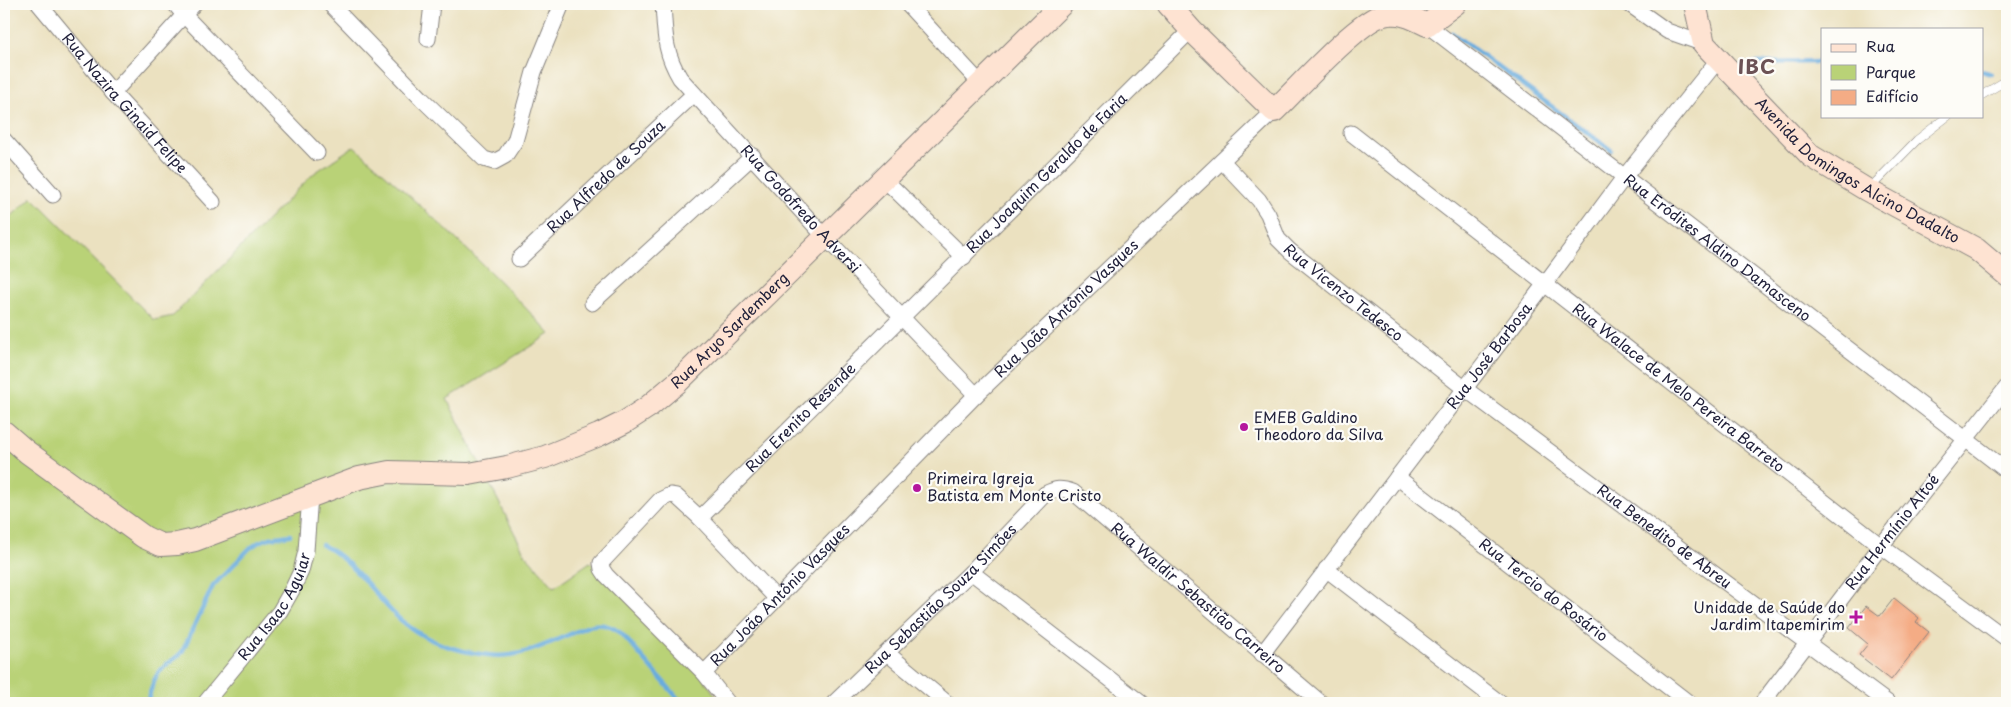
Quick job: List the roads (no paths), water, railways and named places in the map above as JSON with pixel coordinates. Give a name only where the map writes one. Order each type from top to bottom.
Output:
[{"type":"street","name":"Rua Nazira Ginaid Felipe","points":[[39,4],[113,93],[213,202]]},
{"type":"street","points":[[113,93],[180,10],[194,4]]},
{"type":"street","points":[[330,4],[436,113],[484,159],[494,162],[505,156],[516,141],[534,72],[562,4]]},
{"type":"street","points":[[428,39],[432,4]]},
{"type":"street","name":"Rua Godofredo Adversi","points":[[663,4],[665,43],[671,64],[694,94],[753,156],[826,238],[976,396]]},
{"type":"street","name":"Rua Aryo Sardemberg","points":[[4,432],[125,524],[161,545],[195,540],[359,478],[389,472],[469,474],[545,457],[600,435],[648,408],[679,381],[1062,4]]},
{"type":"street","points":[[1168,4],[1191,30],[1274,111]]},
{"type":"street","points":[[1428,25],[1455,4]]},
{"type":"street","points":[[1629,4],[1667,31],[1711,52]]},
{"type":"street","points":[[1695,4],[1711,52]]},
{"type":"street","points":[[908,5],[980,83]]},
{"type":"street","name":"Rua João Antônio Vasques","points":[[704,672],[976,396],[1381,9],[1405,14],[1428,25]]},
{"type":"street","points":[[180,10],[317,153]]},
{"type":"street","name":"Rua Eródites Aldino Damasceno","points":[[1428,25],[2007,471]]},
{"type":"street","name":"Rua Joaquim Geraldo de Faria","points":[[903,317],[1191,30]]},
{"type":"street","name":"Rua José Barbosa","points":[[1262,654],[1544,285],[1625,176],[1711,52]]},
{"type":"street","name":"Avenida Domingos Alcino Dadalto","points":[[1711,52],[1811,156],[1867,190],[1976,249],[2007,275]]},
{"type":"street","name":"Rua Alfredo de Souza","points":[[519,259],[694,94]]},
{"type":"street","name":"Rua Walace de Melo Pereira Barreto","points":[[1351,133],[1881,546],[2007,639]]},
{"type":"street","points":[[4,140],[53,195]]},
{"type":"street","points":[[592,303],[753,156]]},
{"type":"street","name":"Rua Vicenzo Tedesco","points":[[1222,161],[1259,200],[1268,214],[1278,239],[1290,251],[1464,388]]},
{"type":"street","points":[[884,179],[964,257]]},
{"type":"street","name":"Rua Erenito Resende","points":[[700,518],[903,317]]},
{"type":"street","name":"Rua Hermínio Altoé","points":[[1762,703],[1881,546],[2007,387]]},
{"type":"street","name":"Rua Benedito de Abreu","points":[[1464,388],[1882,701]]},
{"type":"street","name":"Rua Tercio do Rosário","points":[[1396,477],[1689,703]]},
{"type":"street","name":"Rua Sebastião Souza Simões","points":[[834,703],[971,572],[1045,494],[1055,488],[1063,488],[1073,492]]},
{"type":"street","name":"Rua Waldir Sebastião Carreiro","points":[[1073,492],[1321,703]]},
{"type":"street","name":"Rua Isaac Aguiar","points":[[205,703],[280,611],[292,590],[301,571],[306,551],[310,495]]},
{"type":"street","points":[[728,703],[704,672],[606,575],[601,563],[660,500],[670,495],[676,496],[700,518],[776,598]]},
{"type":"street","points":[[1326,569],[1500,703]]},
{"type":"street","points":[[971,572],[1141,703]]},
{"type":"street","points":[[887,653],[946,703]]},
{"type":"lane","points":[[1984,94],[2007,80]]},
{"type":"lane","points":[[1867,190],[1917,140],[1945,118]]},
{"type":"waterway","points":[[1452,33],[1611,150]]},
{"type":"waterway","points":[[1754,63],[1821,62]]},
{"type":"waterway","points":[[1984,72],[1991,74]]},
{"type":"waterway","points":[[147,703],[157,675],[182,652],[213,586],[249,549],[259,542],[290,535]]},
{"type":"waterway","points":[[322,545],[340,556],[401,621],[435,642],[477,654],[499,656],[539,647],[587,627],[605,625],[621,633],[682,703]]},
{"type":"place","name":"EMEB Galdino Theodoro da Silva","points":[[1244,427]]},
{"type":"place","name":"Primeira Igreja Batista em Monte Cristo","points":[[917,488]]},
{"type":"place","name":"Unidade de Saúde do Jardim Itapemirim","points":[[1856,617]]},
{"type":"district","name":"IBC","points":[[1757,67]]}]
